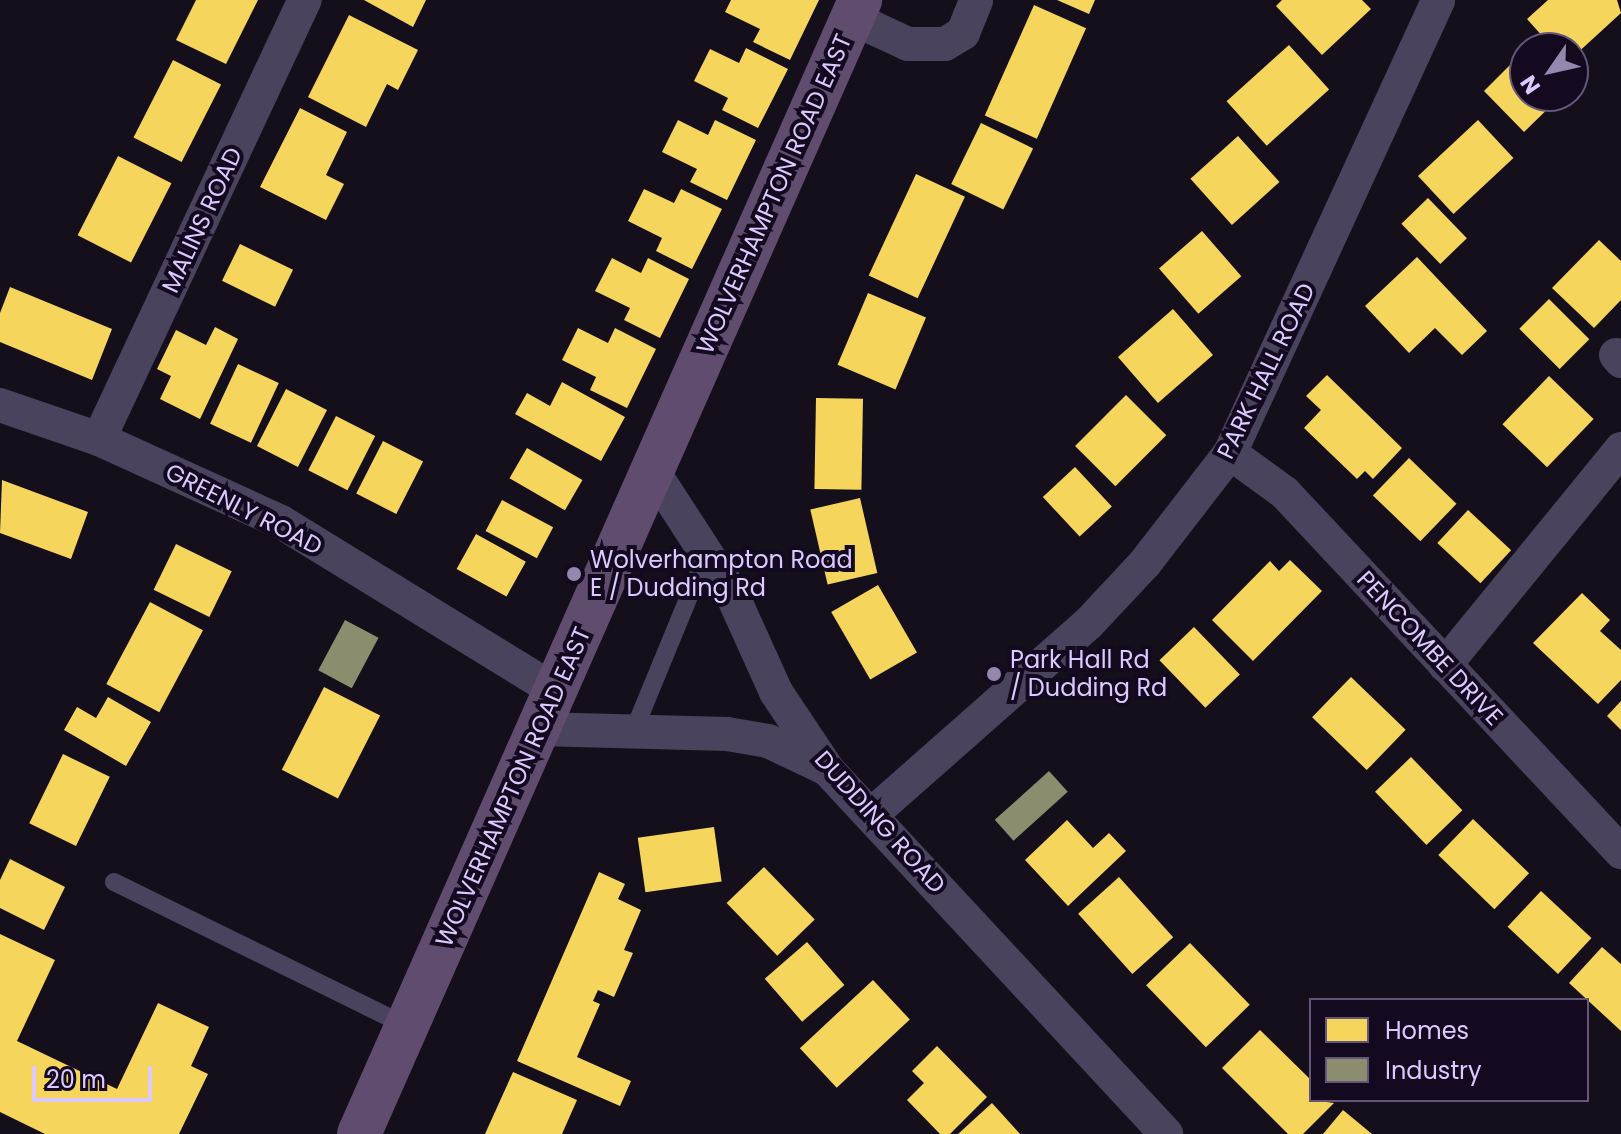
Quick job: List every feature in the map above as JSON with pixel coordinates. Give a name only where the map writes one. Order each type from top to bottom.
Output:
[{"type":"main road","name":"WOLVERHAMPTON ROAD EAST","points":[[359,1134],[856,9]]},
{"type":"street","name":"MALINS ROAD","points":[[99,439],[305,0]]},
{"type":"street","points":[[856,9],[908,44],[945,44],[963,33],[976,0]]},
{"type":"street","name":"PARK HALL ROAD","points":[[871,815],[1088,624],[1145,563],[1230,453],[1438,0]]},
{"type":"street","name":"GREENLY ROAD","points":[[0,405],[99,439],[281,522],[547,710]]},
{"type":"street","points":[[1445,665],[1621,449]]},
{"type":"street","name":"PENCOMBE DRIVE","points":[[1230,453],[1285,493],[1621,852]]},
{"type":"street","name":"DUDDING ROAD","points":[[652,470],[730,590],[776,692],[828,770],[1166,1134]]},
{"type":"street","points":[[547,710],[634,730],[768,741],[828,770]]},
{"type":"lane","points":[[634,730],[707,553]]},
{"type":"lane","points":[[114,882],[407,1026]]},
{"type":"building: Homes","points":[[196,0],[258,0],[226,64],[176,40]]},
{"type":"building: Homes","points":[[364,0],[426,0],[413,27]]},
{"type":"building: Homes","points":[[731,0],[819,0],[790,60],[753,42],[760,29],[725,12]]},
{"type":"building: Homes","points":[[1057,0],[1095,0],[1089,14]]},
{"type":"building: Homes","points":[[1282,0],[1362,0],[1371,9],[1322,55],[1276,6]]},
{"type":"building: Homes","points":[[1548,0],[1617,0],[1621,13],[1589,42],[1589,32],[1539,32],[1527,19]]},
{"type":"building: Homes","points":[[1034,5],[1086,28],[1037,139],[985,116]]},
{"type":"building: Homes","points":[[349,15],[418,50],[398,90],[387,84],[366,127],[308,97]]},
{"type":"building: Homes","points":[[1289,45],[1329,90],[1267,146],[1227,101]]},
{"type":"building: Homes","points":[[746,48],[788,69],[758,128],[722,110],[728,98],[694,81],[710,49],[739,63]]},
{"type":"building: Homes","points":[[173,60],[221,85],[182,162],[134,138]]},
{"type":"building: Homes","points":[[1509,66],[1509,112],[1545,112],[1524,132],[1484,91]]},
{"type":"building: Homes","points":[[300,108],[347,132],[326,175],[344,184],[326,220],[260,187]]},
{"type":"building: Homes","points":[[678,120],[708,135],[715,120],[756,140],[727,200],[690,182],[697,169],[662,152]]},
{"type":"building: Homes","points":[[1478,120],[1513,158],[1453,214],[1418,176]]},
{"type":"building: Homes","points":[[981,123],[1033,148],[1003,210],[951,184]]},
{"type":"building: Homes","points":[[1238,136],[1279,182],[1232,225],[1190,179]]},
{"type":"building: Homes","points":[[118,156],[171,183],[131,263],[78,235]]},
{"type":"building: Homes","points":[[916,174],[965,197],[918,298],[869,276]]},
{"type":"building: Homes","points":[[644,189],[674,203],[681,189],[722,209],[692,269],[656,251],[662,238],[628,221]]},
{"type":"building: Homes","points":[[1428,198],[1467,238],[1440,264],[1401,224]]},
{"type":"building: Homes","points":[[1202,231],[1241,276],[1198,314],[1159,268]]},
{"type":"building: Homes","points":[[1599,240],[1621,261],[1621,300],[1594,328],[1552,288]]},
{"type":"building: Homes","points":[[240,244],[293,270],[275,307],[222,281]]},
{"type":"building: Homes","points":[[1417,257],[1487,331],[1462,355],[1435,328],[1409,353],[1365,306]]},
{"type":"building: Homes","points":[[612,258],[641,273],[648,258],[689,279],[660,338],[624,320],[630,308],[595,291]]},
{"type":"building: Homes","points":[[10,287],[112,329],[92,380],[0,342],[0,313]]},
{"type":"building: Homes","points":[[868,293],[926,318],[896,389],[838,365]]},
{"type":"building: Homes","points":[[1549,299],[1589,339],[1560,369],[1519,329]]},
{"type":"building: Homes","points":[[1173,309],[1213,355],[1158,403],[1118,357]]},
{"type":"building: Homes","points":[[215,327],[238,339],[200,419],[160,399],[171,376],[157,369],[176,330],[206,345]]},
{"type":"building: Homes","points":[[578,328],[608,343],[615,328],[656,349],[627,408],[590,390],[596,377],[562,360]]},
{"type":"building: Homes","points":[[238,364],[279,383],[251,443],[210,424]]},
{"type":"building: Homes","points":[[1327,375],[1402,448],[1373,479],[1365,471],[1357,479],[1304,428],[1321,410],[1306,396]]},
{"type":"building: Homes","points":[[1549,376],[1594,419],[1547,467],[1502,424]]},
{"type":"building: Homes","points":[[562,382],[625,417],[601,461],[515,414],[527,393],[550,406]]},
{"type":"building: Homes","points":[[286,389],[327,410],[298,467],[257,446]]},
{"type":"building: Homes","points":[[1126,395],[1166,435],[1115,486],[1075,446]]},
{"type":"building: Homes","points":[[816,398],[863,399],[861,490],[814,489]]},
{"type":"building: Homes","points":[[336,416],[375,436],[348,490],[308,470]]},
{"type":"building: Homes","points":[[383,441],[423,461],[396,514],[356,494]]},
{"type":"building: Homes","points":[[527,448],[582,480],[565,510],[510,478]]},
{"type":"building: Homes","points":[[1409,458],[1456,504],[1420,541],[1373,495]]},
{"type":"building: Homes","points":[[1075,467],[1112,506],[1080,537],[1043,497]]},
{"type":"building: Homes","points":[[2,480],[88,512],[71,559],[0,533]]},
{"type":"building: Homes","points":[[860,498],[877,573],[828,584],[810,509]]},
{"type":"building: Homes","points":[[502,500],[553,527],[537,558],[486,531]]},
{"type":"building: Homes","points":[[1468,510],[1511,550],[1480,583],[1437,543]]},
{"type":"building: Homes","points":[[476,534],[526,562],[506,597],[457,569]]},
{"type":"building: Homes","points":[[176,544],[232,571],[209,617],[154,590]]},
{"type":"building: Homes","points":[[1290,560],[1322,591],[1253,661],[1212,620],[1270,561],[1279,571]]},
{"type":"building: Homes","points":[[878,585],[917,653],[870,680],[831,612]]},
{"type":"building: Homes","points":[[1582,593],[1610,620],[1600,631],[1621,650],[1621,680],[1598,704],[1533,643]]},
{"type":"building: Homes","points":[[150,602],[203,630],[159,712],[106,684]]},
{"type":"building: Homes","points":[[1194,627],[1240,674],[1205,708],[1159,660]]},
{"type":"building: Homes","points":[[1351,677],[1406,730],[1367,770],[1312,717]]},
{"type":"building: Homes","points":[[324,687],[380,716],[338,798],[282,770]]},
{"type":"building: Homes","points":[[108,697],[151,722],[126,766],[64,730],[77,707],[96,718]]},
{"type":"building: Homes","points":[[1621,701],[1621,730],[1607,716]]},
{"type":"building: Homes","points":[[63,754],[110,777],[76,846],[29,823]]},
{"type":"building: Homes","points":[[1411,757],[1462,810],[1426,845],[1375,792]]},
{"type":"building: Homes","points":[[1473,819],[1529,873],[1494,909],[1438,855]]},
{"type":"building: Homes","points":[[1067,820],[1093,848],[1109,833],[1126,851],[1068,906],[1025,860]]},
{"type":"building: Homes","points":[[714,827],[722,881],[645,892],[638,838]]},
{"type":"building: Homes","points":[[10,859],[65,887],[44,930],[0,908],[0,880]]},
{"type":"building: Homes","points":[[764,867],[815,920],[777,956],[727,903]]},
{"type":"building: Homes","points":[[599,872],[625,884],[618,899],[641,910],[624,950],[633,953],[614,997],[598,990],[593,1001],[600,1004],[577,1057],[631,1081],[620,1106],[517,1061]]},
{"type":"building: Homes","points":[[1119,877],[1173,937],[1132,974],[1078,914]]},
{"type":"building: Homes","points":[[1541,891],[1591,938],[1558,974],[1508,927]]},
{"type":"building: Homes","points":[[0,934],[55,960],[17,1041],[117,1089],[158,1003],[209,1027],[191,1066],[208,1074],[179,1134],[45,1134],[0,1112]]},
{"type":"building: Homes","points":[[807,942],[844,985],[802,1022],[765,979]]},
{"type":"building: Homes","points":[[1190,943],[1250,1005],[1206,1047],[1146,985]]},
{"type":"building: Homes","points":[[1602,947],[1621,964],[1621,1031],[1589,1001],[1589,998],[1569,983]]},
{"type":"building: Homes","points":[[873,980],[910,1019],[837,1088],[800,1048]]},
{"type":"building: Homes","points":[[1260,1030],[1309,1078],[1309,1102],[1334,1103],[1303,1134],[1288,1134],[1222,1068]]},
{"type":"building: Homes","points":[[937,1046],[987,1097],[950,1134],[940,1134],[907,1100],[924,1083],[912,1071]]},
{"type":"building: Homes","points":[[513,1072],[577,1100],[562,1134],[485,1134]]},
{"type":"building: Homes","points":[[992,1103],[1020,1134],[958,1134]]},
{"type":"building: Homes","points":[[1343,1110],[1372,1134],[1323,1134]]},
{"type":"building: Industry","points":[[345,620],[379,638],[352,688],[318,670]]},
{"type":"building: Industry","points":[[1049,771],[1068,792],[1013,841],[995,820]]},
{"type":"place","name":"Wolverhampton Road E / Dudding Rd","points":[[574,574]]},
{"type":"place","name":"Park Hall Rd / Dudding Rd","points":[[994,674]]}]
